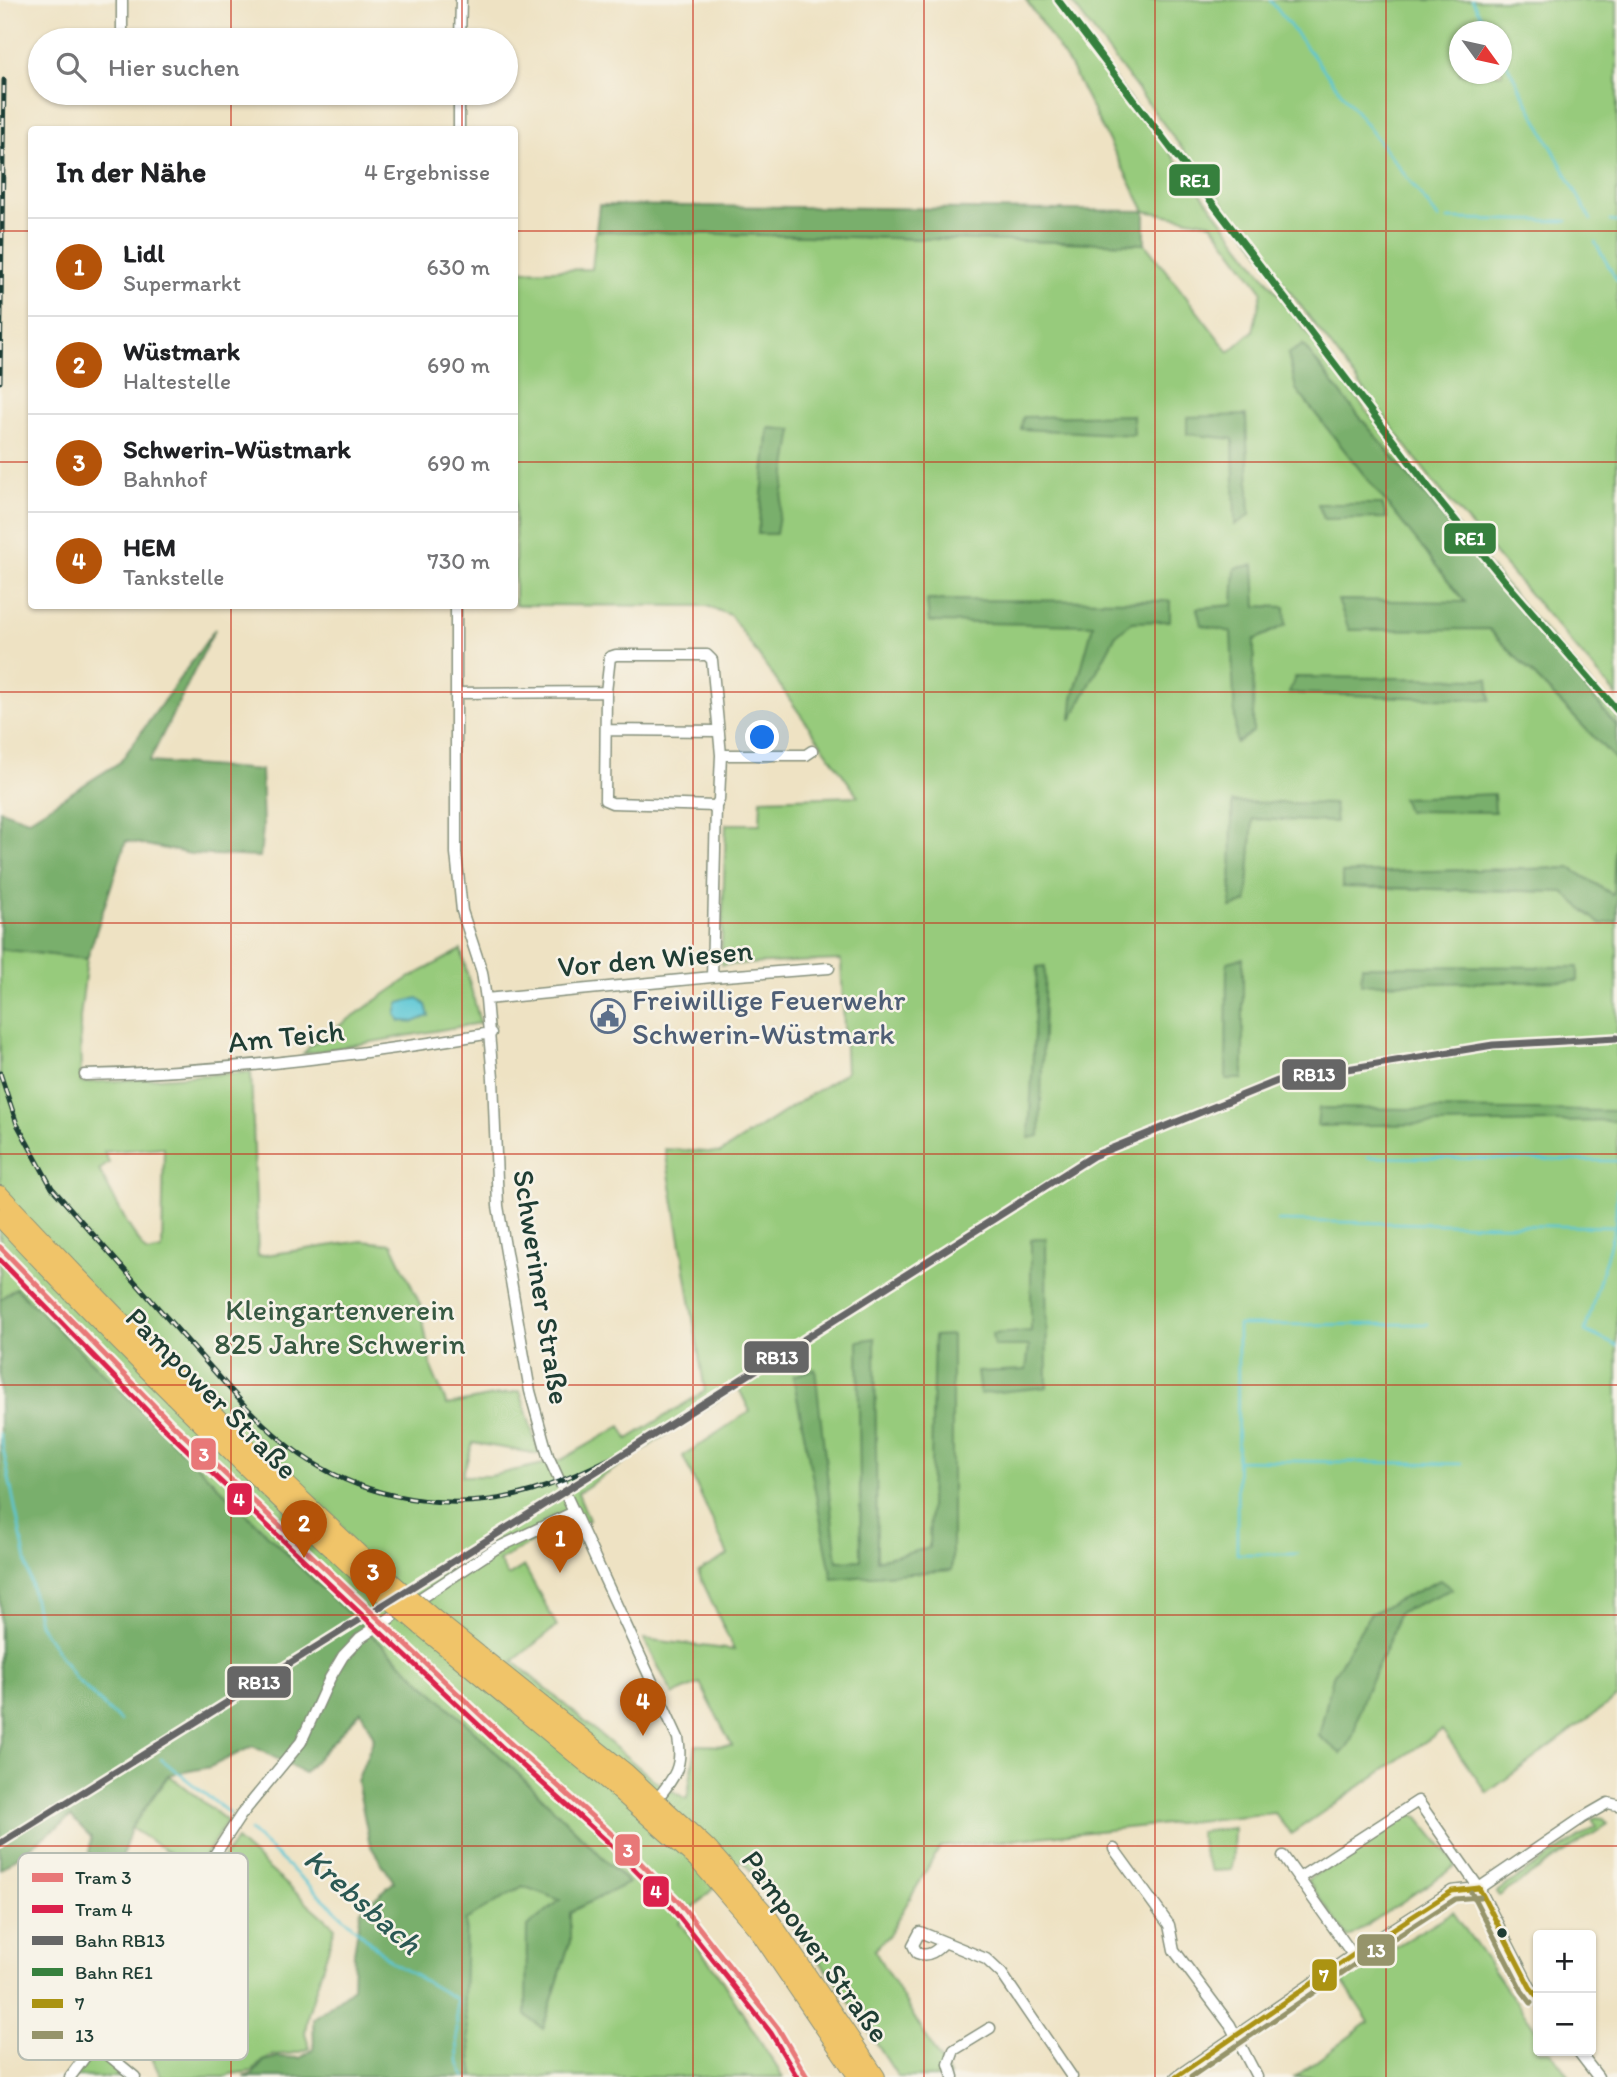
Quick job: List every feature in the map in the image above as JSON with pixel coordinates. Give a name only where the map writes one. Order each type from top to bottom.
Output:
[{"type":"main road","name":"Pampower Straße","points":[[0,1195],[155,1358],[357,1562]]},
{"type":"main road","name":"Pampower Straße","points":[[0,1217],[241,1463],[427,1622],[651,1806],[707,1848],[768,1917],[876,2077]]},
{"type":"main road","name":"Pampower Straße","points":[[651,1806],[756,1927],[858,2077]]},
{"type":"street","points":[[122,0],[122,28]]},
{"type":"street","points":[[460,28],[461,0]]},
{"type":"street","points":[[459,105],[459,126]]},
{"type":"street","name":"Schweriner Straße","points":[[456,609],[456,853],[462,911],[482,972],[491,1033],[498,1206],[530,1391],[548,1456],[678,1738],[681,1755],[678,1770],[651,1806]]},
{"type":"street","points":[[712,977],[716,806],[719,800],[721,755],[715,667],[707,655],[610,657],[606,692],[605,800],[612,803],[716,806]]},
{"type":"street","points":[[456,693],[606,692]]},
{"type":"street","points":[[606,730],[718,731]]},
{"type":"street","points":[[721,755],[806,755],[812,751]]},
{"type":"street","name":"Vor den Wiesen","points":[[486,999],[828,968]]},
{"type":"street","name":"Am Teich","points":[[85,1075],[270,1065],[405,1048],[491,1033]]},
{"type":"street","points":[[216,1853],[241,1815],[301,1742],[330,1678],[360,1638],[495,1549],[574,1512]]},
{"type":"street","points":[[1299,1878],[1418,1801],[1479,1888],[1534,1993]]},
{"type":"street","points":[[1176,2077],[1353,1955],[1452,1891],[1479,1888],[1582,1818],[1608,1803],[1617,1805]]},
{"type":"street","points":[[1114,1849],[1169,1925],[1174,1950],[1230,2025],[1257,2077]]},
{"type":"street","points":[[1283,1856],[1353,1955]]},
{"type":"street","points":[[946,1942],[986,1959],[1002,1974],[1072,2077]]},
{"type":"street","points":[[953,2077],[948,2064],[954,2050],[990,2028]]},
{"type":"street","points":[[1582,2056],[1598,2077]]},
{"type":"street","points":[[70,2077],[84,2060]]},
{"type":"street","points":[[114,2060],[135,2077]]},
{"type":"green space","name":"Kleingartenverein 825 Jahre Schwerin","points":[[1026,0],[1054,0],[1427,490],[1617,714],[1617,727],[1303,345],[1296,389],[1466,603],[1339,600],[1349,629],[1489,629],[1617,761],[1614,895],[1570,868],[1342,873],[1342,887],[1563,892],[1600,924],[1617,921],[1617,1697],[1487,1793],[1442,1730],[1291,1834],[1274,1813],[940,1847],[888,1936],[874,1950],[950,2077],[898,2077],[844,1993],[742,1860],[679,1922],[716,1971],[783,2077],[474,2077],[464,2000],[465,1920],[523,1886],[561,1900],[543,2029],[570,1941],[570,1912],[628,1882],[485,1741],[330,1596],[16,1288],[0,1299],[0,949],[87,959],[80,1018],[81,1083],[251,1072],[258,1256],[362,1241],[392,1244],[420,1304],[432,1370],[447,1405],[520,1391],[539,1454],[473,1443],[462,1476],[490,1476],[561,1460],[621,1426],[628,1439],[705,1391],[665,1149],[720,1153],[846,1072],[841,960],[721,965],[726,824],[760,824],[761,799],[858,796],[730,615],[707,606],[518,605],[518,271],[592,269],[596,231],[1145,244],[1229,352],[1253,331],[1262,291],[1211,223],[1145,211],[1069,64]],"holes":[[[769,428],[793,431],[759,534],[758,534]],[[164,1147],[162,1250],[147,1253],[128,1225],[99,1170],[109,1163],[104,1152]],[[738,1387],[750,1411],[683,1456],[728,1555],[698,1572],[734,1650],[644,1639],[673,1695],[700,1683],[732,1746],[696,1745],[687,1799],[654,1780],[513,1661],[557,1626],[524,1566],[508,1576],[499,1561],[561,1525],[569,1524],[574,1529],[589,1520],[578,1493]]]},
{"type":"green space","points":[[1070,0],[1617,0],[1617,696],[1435,484]]},
{"type":"green space","points":[[599,205],[1145,211],[1145,244],[596,231]]},
{"type":"green space","points":[[1303,345],[1616,725],[1617,761],[1489,629],[1349,630],[1338,600],[1465,602],[1296,389],[1288,354]]},
{"type":"green space","points":[[1133,415],[1134,435],[1021,429],[1023,417]]},
{"type":"green space","points":[[1246,415],[1250,515],[1235,525],[1233,439],[1187,434],[1187,417]]},
{"type":"green space","points":[[769,428],[793,430],[776,534],[758,534]]},
{"type":"green space","points":[[1318,504],[1382,504],[1387,518],[1324,519]]},
{"type":"green space","points":[[1254,565],[1256,606],[1285,607],[1286,625],[1254,640],[1253,732],[1236,743],[1231,632],[1201,625],[1197,608],[1233,605],[1235,568]]},
{"type":"green space","points":[[927,600],[1170,601],[1170,621],[1132,622],[1116,635],[1071,720],[1073,699],[1093,625],[929,622]]},
{"type":"green space","points":[[215,629],[149,762],[261,770],[263,828],[260,857],[191,854],[126,841],[87,959],[0,949],[0,810],[28,820],[120,762]]},
{"type":"green space","points":[[1295,677],[1488,679],[1490,700],[1289,693]]},
{"type":"green space","points":[[1494,794],[1495,812],[1407,811],[1402,798]]},
{"type":"green space","points":[[1617,798],[1617,921],[1600,924],[1563,892],[1342,887],[1342,873],[1570,868],[1613,895]]},
{"type":"green space","points":[[1232,802],[1334,804],[1336,822],[1253,819],[1247,902],[1231,908]]},
{"type":"green space","points":[[461,950],[480,1023],[303,1054],[311,1045],[409,978]]},
{"type":"green space","points":[[1243,958],[1243,1079],[1226,1079],[1227,962]]},
{"type":"green space","points":[[1045,966],[1040,1136],[1029,1138],[1037,967]]},
{"type":"green space","points":[[1362,966],[1578,967],[1578,981],[1361,984]]},
{"type":"green space","points":[[1319,1108],[1617,1111],[1617,1121],[1317,1126]]},
{"type":"green space","points":[[1046,1238],[1047,1387],[980,1394],[977,1372],[1026,1370],[1029,1346],[994,1346],[992,1334],[1031,1331],[1031,1240]]},
{"type":"green space","points":[[16,1288],[330,1596],[485,1741],[628,1883],[570,1912],[570,1941],[543,2029],[526,2015],[527,1927],[560,1900],[523,1886],[466,1920],[464,2000],[474,2077],[243,2077],[253,2074],[264,2061],[278,2057],[300,2058],[314,2049],[313,2019],[353,1988],[354,1952],[361,1910],[394,1882],[370,1845],[357,1781],[374,1738],[361,1711],[304,1773],[253,1746],[210,1767],[168,1775],[131,1828],[123,1853],[89,1853],[91,1837],[71,1817],[22,1853],[18,1853],[18,1856],[0,1869],[0,1299]]},
{"type":"green space","points":[[952,1335],[952,1570],[832,1579],[793,1376],[815,1369],[837,1561],[861,1560],[858,1341],[875,1338],[877,1560],[929,1548],[934,1336]]},
{"type":"green space","points":[[1440,1580],[1452,1589],[1398,1613],[1391,1636],[1360,1707],[1351,1741],[1341,1754],[1319,1736],[1333,1676],[1370,1614]]},
{"type":"green space","points":[[169,1775],[227,1821],[207,1853],[170,1853],[131,1828]]},
{"type":"green space","points":[[1410,1813],[1418,1817],[1457,1865],[1348,1938],[1307,1880]]},
{"type":"green space","points":[[1603,1818],[1608,1824],[1499,1896],[1496,1892],[1596,1826],[1592,1819]]},
{"type":"green space","points":[[1234,1828],[1232,1870],[1212,1871],[1204,1855],[1199,1832]]},
{"type":"green space","points":[[236,1840],[335,1927],[308,2014],[305,2033],[310,2048],[301,2052],[273,2055],[253,2071],[227,2077],[161,2077],[153,2060],[248,2060],[248,1853],[227,1853]]},
{"type":"green space","points":[[1453,1912],[1533,2026],[1533,2056],[1554,2056],[1569,2077],[1295,2077],[1369,2022],[1341,1979]]},
{"type":"green space","points":[[84,2060],[114,2060],[135,2077],[70,2077]]},
{"type":"water","points":[[418,998],[426,1005],[429,1016],[414,1022],[400,1021],[396,1014],[399,1003]]},
{"type":"waterway","points":[[1270,0],[1439,219]]},
{"type":"waterway","points":[[1472,0],[1483,21]]},
{"type":"waterway","points":[[1512,74],[1591,220]]},
{"type":"waterway","points":[[1448,219],[1568,221]]},
{"type":"waterway","points":[[1610,221],[1617,222]]},
{"type":"waterway","points":[[1595,242],[1617,281]]},
{"type":"waterway","points":[[1368,1157],[1617,1161]]},
{"type":"waterway","points":[[1617,1190],[1615,1227],[1585,1331],[1617,1346]]},
{"type":"waterway","points":[[1277,1221],[1615,1227]]},
{"type":"waterway","points":[[1297,1554],[1237,1554],[1238,1325],[1428,1324]]},
{"type":"waterway","name":"Krebsbach","points":[[0,1434],[39,1624],[75,1678],[120,1721]]},
{"type":"waterway","points":[[1237,1460],[1461,1464]]},
{"type":"waterway","name":"Krebsbach","points":[[161,1759],[230,1814]]},
{"type":"waterway","name":"Krebsbach","points":[[250,1831],[393,1963],[456,1999],[458,2060],[465,2077]]},
{"type":"railway","points":[[0,382],[4,80]]},
{"type":"railway","points":[[0,1073],[17,1124],[52,1188],[245,1406],[309,1461],[344,1479],[396,1496],[451,1502],[478,1501],[548,1486],[654,1435]]},
{"type":"tram line","name":"3","points":[[0,1247],[171,1423],[507,1740],[616,1838],[678,1901],[778,2028],[807,2077]]},
{"type":"tram line","name":"4","points":[[0,1260],[165,1429],[501,1746],[610,1844],[671,1907],[771,2033],[797,2077]]},
{"type":"rail line","name":"RE1","points":[[1058,0],[1430,489],[1504,580],[1617,710]]},
{"type":"rail line","name":"RB13","points":[[0,1844],[529,1514],[1093,1156],[1280,1080],[1493,1045],[1617,1038]]},
{"type":"transit line","name":"7","points":[[1479,1888],[1534,1993]]},
{"type":"transit line","name":"7","points":[[1176,2077],[1353,1955],[1452,1891],[1479,1888]]},
{"type":"transit line","name":"13","points":[[1471,1892],[1522,1991],[1531,2003]]},
{"type":"transit line","name":"13","points":[[1191,2077],[1455,1899],[1480,1897]]},
{"type":"place","name":"Freiwillige Feuerwehr Schwerin-Wüstmark","points":[[608,1016]]},
{"type":"place","name":"Wüstmark","points":[[304,1558]]},
{"type":"place","name":"Lidl","points":[[560,1573]]},
{"type":"place","name":"Schwerin-Wüstmark","points":[[373,1607]]},
{"type":"place","name":"HEM","points":[[643,1736]]}]
